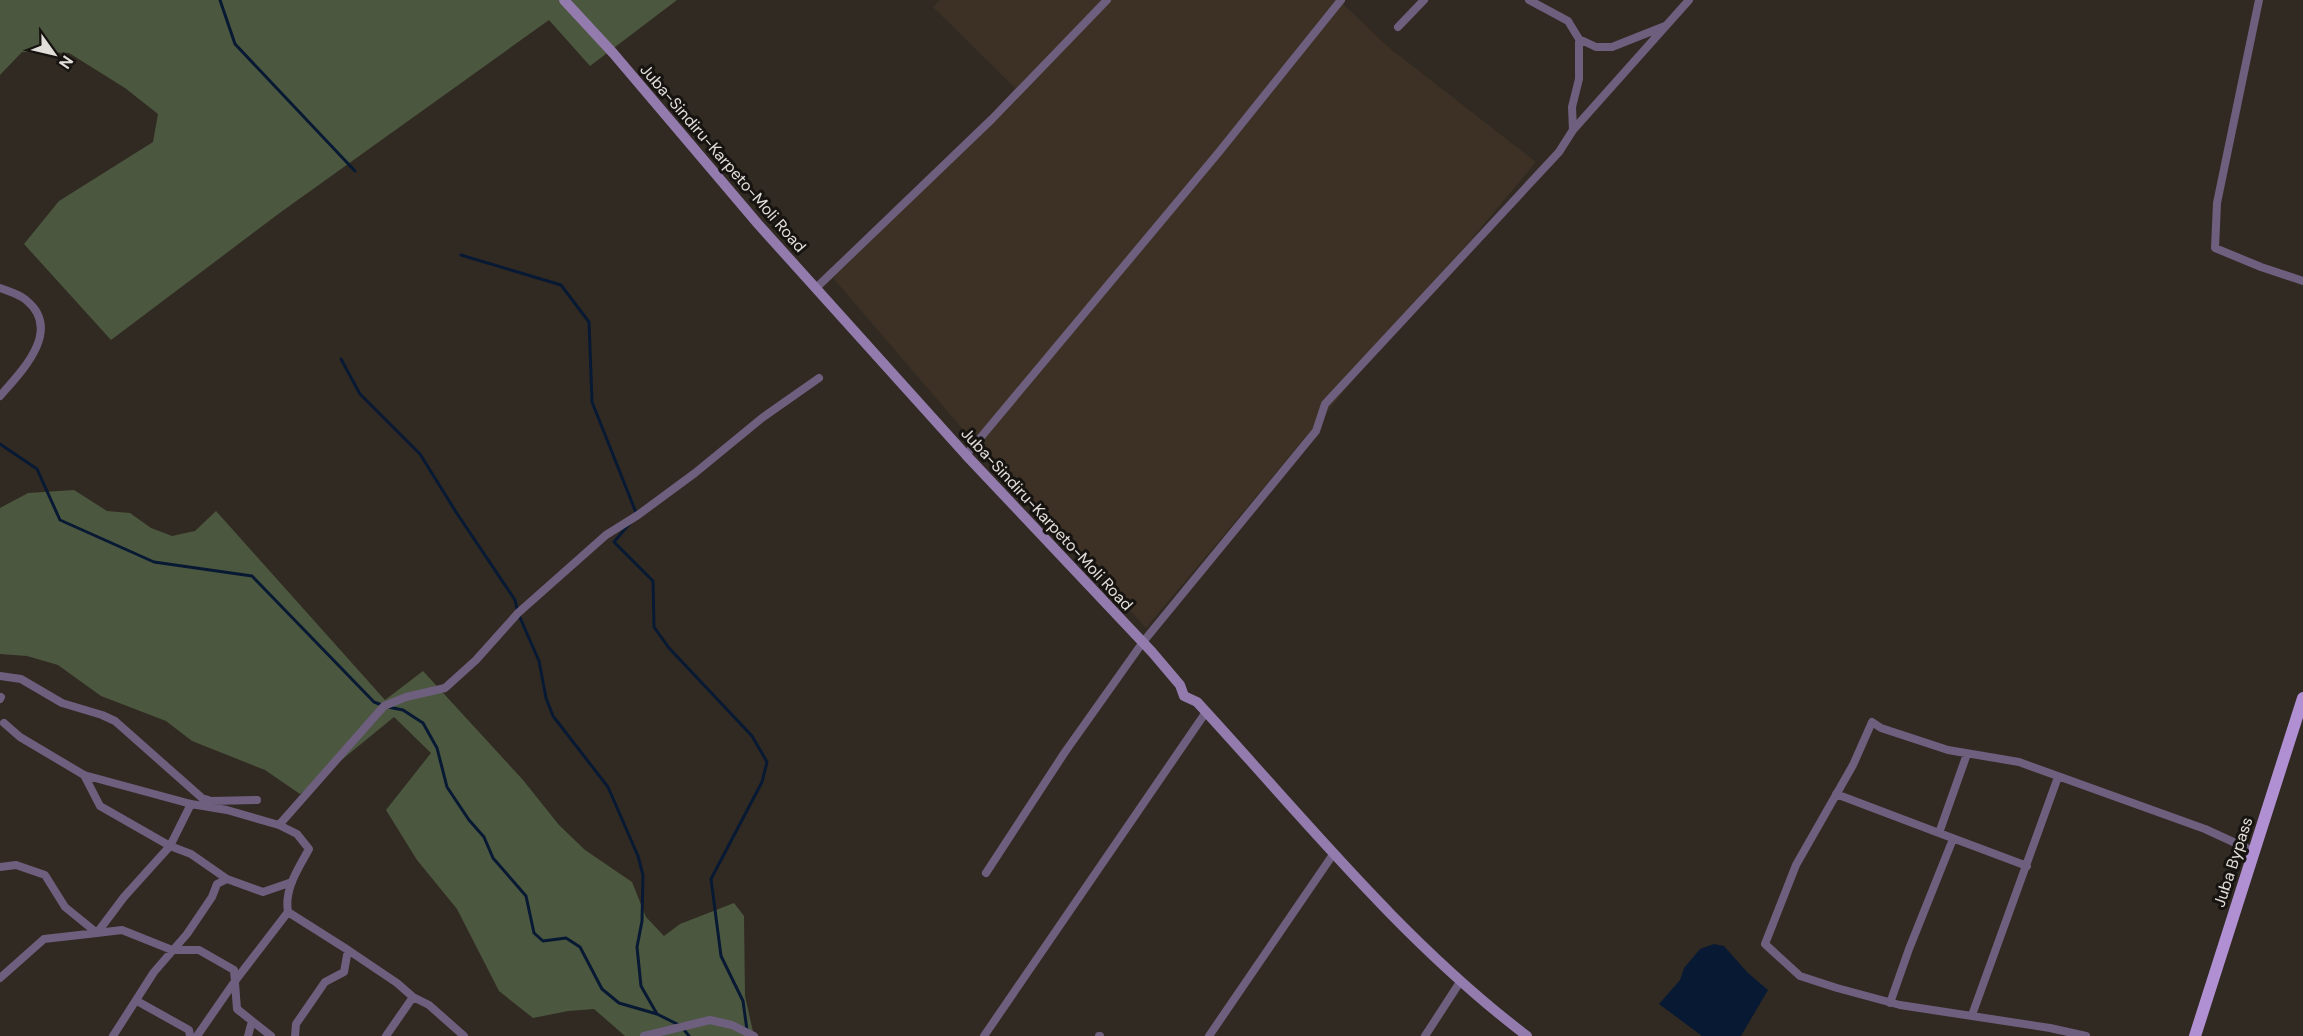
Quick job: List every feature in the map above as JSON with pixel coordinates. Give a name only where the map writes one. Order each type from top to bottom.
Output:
[{"type":"main road","name":"Juba-Sindiru-Karpeto-Moli Road","points":[[564,0],[613,53],[758,224],[966,455],[1143,642],[1180,685],[1184,696],[1197,702],[1368,892],[1460,982],[1527,1036]]},
{"type":"main road","name":"Juba Bypass","points":[[2195,1036],[2303,698]]},
{"type":"street","points":[[816,288],[992,119],[1107,0]]},
{"type":"street","points":[[966,455],[1254,109],[1341,0]]},
{"type":"street","points":[[1398,27],[1424,0]]},
{"type":"street","points":[[1529,0],[1568,21],[1579,39],[1580,80],[1572,107],[1573,130]]},
{"type":"street","points":[[986,873],[1065,752],[1143,642],[1316,432],[1325,404],[1559,152],[1573,130],[1689,0]]},
{"type":"street","points":[[2259,0],[2217,203],[2215,248],[2303,281]]},
{"type":"street","points":[[1579,39],[1596,46],[1612,47],[1666,26]]},
{"type":"street","points":[[0,288],[25,298],[38,313],[42,331],[30,361],[0,396]]},
{"type":"street","points":[[279,825],[384,706],[406,697],[446,688],[476,660],[518,613],[606,534],[638,515],[695,473],[762,418],[819,378]]},
{"type":"street","points":[[0,676],[21,679],[62,703],[115,721],[202,798],[211,801],[257,800]]},
{"type":"street","points":[[984,1036],[1206,712]]},
{"type":"street","points":[[2086,1036],[1890,1003],[1800,976],[1765,944],[1796,865],[1853,765],[1872,722],[1881,728],[1948,750],[2019,762],[2205,830],[2253,852]]},
{"type":"street","points":[[3,723],[20,737],[84,775],[191,804],[227,810],[279,825],[297,834],[309,849],[291,882],[286,901],[288,912],[397,983],[413,997],[429,1005],[464,1036]]},
{"type":"street","points":[[1939,833],[1967,754]]},
{"type":"street","points":[[84,775],[100,806],[170,846],[191,854],[226,879],[263,892],[291,882]]},
{"type":"street","points":[[1972,1016],[2058,777]]},
{"type":"street","points":[[1836,794],[2027,866]]},
{"type":"street","points":[[98,933],[124,897],[170,846],[191,804]]},
{"type":"street","points":[[1890,1003],[1953,839]]},
{"type":"street","points":[[1209,1036],[1334,853]]},
{"type":"street","points":[[0,867],[16,865],[45,875],[65,907],[98,933]]},
{"type":"street","points":[[113,1036],[154,972],[188,934],[212,897],[217,884],[226,879]]},
{"type":"street","points":[[197,1036],[235,981],[288,912]]},
{"type":"street","points":[[0,978],[44,939],[122,930],[172,950],[200,950],[234,970],[237,1009],[271,1036]]},
{"type":"street","points":[[295,1036],[296,1024],[325,982],[344,972],[348,950]]},
{"type":"street","points":[[1425,1036],[1460,982]]},
{"type":"street","points":[[386,1036],[413,997]]},
{"type":"street","points":[[136,1001],[189,1030],[190,1036]]},
{"type":"street","points":[[644,1036],[710,1020],[732,1025],[754,1036]]},
{"type":"street","points":[[248,1036],[252,1021]]},
{"type":"shaded area","points":[[940,0],[1339,0],[1387,46],[1536,162],[1146,628],[966,433],[833,278],[1016,89],[933,7]]},
{"type":"green space","points":[[0,0],[677,0],[590,66],[549,20],[281,212],[111,340],[24,244],[59,201],[153,142],[158,114],[125,88],[69,53],[22,52],[0,75]]},
{"type":"green space","points":[[74,490],[107,511],[130,513],[151,528],[172,536],[195,531],[216,511],[385,700],[423,671],[523,780],[559,825],[585,850],[632,882],[646,917],[664,936],[680,924],[734,903],[744,916],[745,996],[754,1036],[625,1036],[594,1009],[568,1011],[533,1018],[499,991],[457,909],[417,860],[386,810],[431,753],[394,717],[300,794],[265,770],[192,741],[166,721],[101,696],[58,665],[27,656],[0,654],[0,508],[28,493]]},
{"type":"water","points":[[1714,944],[1724,946],[1747,972],[1768,990],[1741,1036],[1702,1036],[1659,1004],[1680,980],[1684,968],[1700,949]]},
{"type":"waterway","points":[[220,0],[235,44],[355,171]]},
{"type":"waterway","points":[[461,255],[561,285],[589,322],[592,402],[637,515]]},
{"type":"waterway","points":[[341,359],[360,394],[420,454],[515,600],[518,613],[539,661],[546,698],[553,716],[608,787],[638,856],[643,875],[642,921],[637,947],[641,986],[657,1014]]},
{"type":"waterway","points":[[0,444],[37,469],[60,520],[154,562],[252,576],[374,702],[382,705]]},
{"type":"waterway","points":[[631,522],[614,542],[653,581],[654,627],[669,648],[752,736],[767,762],[762,782],[711,879],[721,956],[743,1001],[747,1030]]},
{"type":"waterway","points":[[388,707],[403,710],[423,723],[437,748],[447,787],[469,820],[484,837],[493,858],[526,896],[534,933],[543,941],[566,938],[580,947],[602,989],[619,1003],[657,1014],[681,1026],[689,1036]]}]
